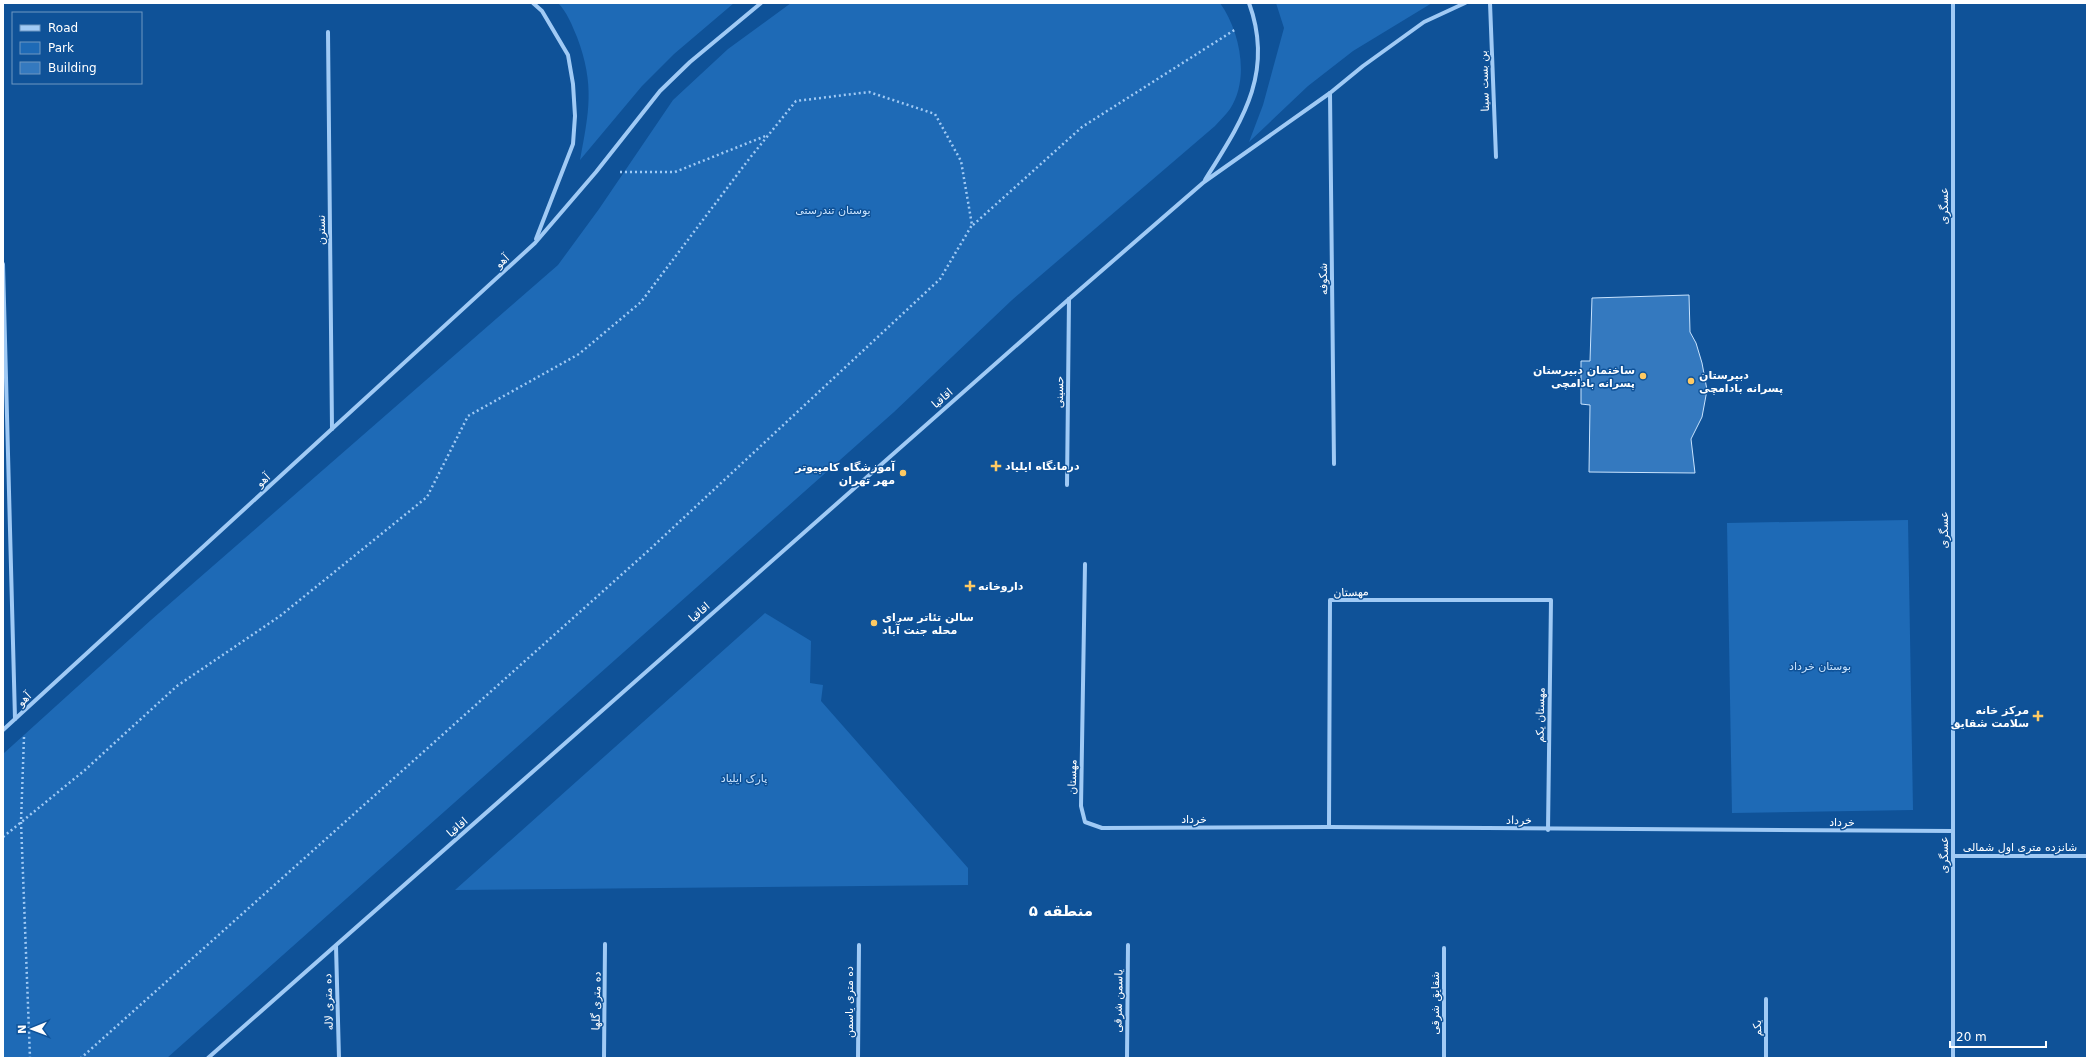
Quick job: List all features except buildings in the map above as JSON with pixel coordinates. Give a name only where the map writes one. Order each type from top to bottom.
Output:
[{"type":"street","points":[[533,3],[542,11],[568,55],[573,84],[575,116],[573,144],[535,243]]},
{"type":"street","name":"آهو","points":[[3,730],[535,243],[596,172],[660,91],[690,62],[761,3]]},
{"type":"street","points":[[1204,182],[1232,137],[1252,97],[1257,76],[1259,55],[1255,18],[1250,3]]},
{"type":"street","points":[[1204,182],[1330,93],[1363,66],[1424,22],[1465,3]]},
{"type":"street","name":"بن بست سینا","points":[[1490,3],[1496,157]]},
{"type":"street","name":"عسگری","points":[[1953,3],[1953,1058]]},
{"type":"street","name":"نسترن","points":[[328,32],[332,429]]},
{"type":"street","name":"شکوفه","points":[[1330,93],[1334,464]]},
{"type":"street","name":"اقاقیا","points":[[208,1058],[1069,299],[1204,182]]},
{"type":"street","points":[[3,264],[15,719]]},
{"type":"street","name":"حسینی","points":[[1067,485],[1069,299]]},
{"type":"street","name":"مهستان","points":[[1085,564],[1081,806],[1085,822]]},
{"type":"street","name":"مهستان","points":[[1329,827],[1330,600],[1551,600]]},
{"type":"street","name":"مهستان یکم","points":[[1548,830],[1551,600]]},
{"type":"street","name":"خرداد","points":[[1085,822],[1102,828],[1329,827],[1548,830],[1953,831]]},
{"type":"street","name":"شانزده متری اول شمالی","points":[[1954,856],[2087,856]]},
{"type":"street","name":"ده متری گلها","points":[[604,1058],[605,944]]},
{"type":"street","name":"ده متری یاسمن","points":[[858,945],[858,1058]]},
{"type":"street","name":"یاسمن شرقی","points":[[1127,1058],[1128,945]]},
{"type":"street","name":"ده متری لاله","points":[[336,946],[339,1058]]},
{"type":"street","name":"شقایق شرقی","points":[[1444,948],[1444,1058]]},
{"type":"street","name":"یکم","points":[[1766,999],[1766,1058]]},
{"type":"path","points":[[81,1058],[648,551],[940,279],[972,225],[1082,128],[1255,18]]},
{"type":"path","points":[[3,837],[85,770],[177,686],[280,616],[427,497],[468,416],[579,354],[641,302],[768,135],[796,101],[869,92],[935,114],[961,161],[972,225]]},
{"type":"path","points":[[596,172],[675,172],[768,135]]},
{"type":"path","points":[[25,710],[21,822],[30,1058]]},
{"type":"green space","points":[[558,3],[734,3],[674,54],[642,86],[580,160],[588,113],[588,84],[583,54],[577,37],[567,15]]},
{"type":"green space","name":"بوستان تندرستی","points":[[791,3],[1220,3],[1233,27],[1237,41],[1240,55],[1240,84],[1230,109],[1215,126],[1012,300],[894,412],[167,1058],[3,1058],[3,754],[151,620],[558,265],[599,209],[673,100],[728,49]]},
{"type":"green space","points":[[1276,3],[1432,3],[1353,51],[1308,86],[1249,142],[1263,105],[1284,28]]},
{"type":"green space","name":"بوستان خرداد","points":[[1908,520],[1913,810],[1732,813],[1727,523]]},
{"type":"green space","name":"پارک ایلیاد","points":[[765,613],[811,641],[810,683],[823,685],[821,701],[968,868],[968,885],[455,890]]},
{"type":"place","name":"ساختمان دبیرستان پسرانه بادامچی","points":[[1643,376]]},
{"type":"place","name":"دبیرستان پسرانه بادامچی","points":[[1691,381]]},
{"type":"place","name":"درمانگاه ایلیاد","points":[[996,466]]},
{"type":"place","name":"آموزشگاه کامپیوتر مهر تهران","points":[[903,473]]},
{"type":"place","name":"داروخانه","points":[[970,586]]},
{"type":"place","name":"سالن تئاتر سرای محله جنت آباد","points":[[874,623]]},
{"type":"place","name":"مرکز خانه سلامت شقایق","points":[[2038,716]]},
{"type":"district","name":"منطقه ۵","points":[[1061,911]]}]
